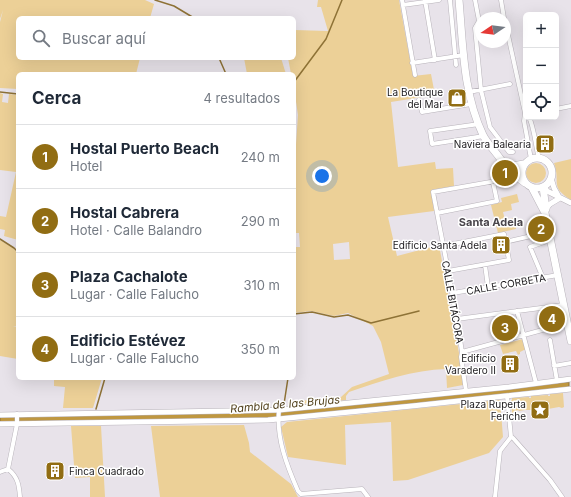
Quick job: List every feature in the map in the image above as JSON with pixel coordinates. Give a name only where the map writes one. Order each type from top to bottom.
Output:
[{"type":"highway","points":[[459,0],[469,92],[479,124],[484,136],[506,168],[532,188],[545,211]]},
{"type":"highway","points":[[503,162],[512,166],[524,164],[531,159],[539,158],[544,160],[551,167],[551,178],[544,187],[538,189],[532,188]]},
{"type":"highway","points":[[524,164],[521,173],[525,183]]},
{"type":"highway","points":[[544,187],[545,211],[549,236],[571,341]]},
{"type":"street","points":[[402,0],[414,75]]},
{"type":"street","points":[[403,5],[439,0]]},
{"type":"street","points":[[450,0],[456,65]]},
{"type":"street","points":[[475,0],[477,12]]},
{"type":"street","points":[[501,0],[504,12]]},
{"type":"street","points":[[426,1],[435,60]]},
{"type":"street","points":[[477,48],[481,90],[490,127],[509,152],[512,152]]},
{"type":"street","points":[[511,48],[523,105]]},
{"type":"street","points":[[412,63],[464,55]]},
{"type":"street","points":[[469,92],[510,84]]},
{"type":"street","points":[[419,100],[422,112],[472,104]]},
{"type":"street","points":[[559,108],[571,106]]},
{"type":"street","points":[[524,120],[531,159]]},
{"type":"street","points":[[531,122],[539,158]]},
{"type":"street","points":[[479,124],[430,131],[432,144],[484,136]]},
{"type":"street","points":[[437,213],[497,201],[493,182],[516,177]]},
{"type":"street","points":[[551,178],[554,188],[560,198]]},
{"type":"street","name":"CALLE BITÁCORA","points":[[466,391],[453,293],[433,192],[493,182]]},
{"type":"street","points":[[544,187],[547,191],[571,203]]},
{"type":"street","points":[[545,211],[550,204],[560,198]]},
{"type":"street","points":[[443,246],[504,234],[509,260],[448,271]]},
{"type":"street","points":[[505,242],[549,236]]},
{"type":"street","points":[[543,278],[530,247],[549,236]]},
{"type":"street","points":[[485,265],[488,287]]},
{"type":"street","name":"CALLE CORBETA","points":[[453,293],[558,275]]},
{"type":"street","points":[[457,319],[564,305]]},
{"type":"street","points":[[517,311],[536,383]]},
{"type":"street","points":[[462,352],[568,323]]},
{"type":"street","points":[[550,340],[557,381]]},
{"type":"street","points":[[554,366],[571,363]]},
{"type":"street","points":[[0,415],[279,410],[571,379]]},
{"type":"street","points":[[0,424],[278,418],[412,406],[571,389]]},
{"type":"street","points":[[495,497],[500,451],[510,437],[508,396]]},
{"type":"street","points":[[279,410],[278,418],[281,443],[286,461],[298,491],[301,494],[362,490],[368,497]]},
{"type":"street","points":[[8,469],[17,423],[17,415]]},
{"type":"street","points":[[510,437],[513,438],[550,480],[562,497]]},
{"type":"street","points":[[0,472],[8,469]]},
{"type":"street","points":[[8,469],[14,474],[18,484],[20,497]]},
{"type":"shaded area","points":[[0,0],[145,0],[154,4],[151,16],[16,16],[16,60],[140,60],[136,72],[16,72],[16,89],[0,88],[0,22],[3,10],[0,19]]},
{"type":"shaded area","points":[[318,0],[399,0],[413,76],[431,74],[435,95],[391,102],[398,167],[435,162],[436,169],[453,168],[454,186],[431,190],[434,211],[388,217],[397,256],[439,245],[459,353],[463,385],[447,388],[446,369],[422,371],[385,380],[349,392],[346,396],[346,400],[288,405],[288,402],[341,397],[352,387],[389,374],[381,342],[373,326],[348,313],[334,316],[311,311],[296,313],[296,247],[300,247],[299,233],[296,233],[296,144],[298,115],[296,102],[296,72],[291,72],[288,60],[296,60],[296,30],[328,31],[321,7],[317,7]],"holes":[[[349,242],[350,259],[334,260],[333,244]]]},
{"type":"shaded area","points":[[244,60],[282,60],[285,72],[247,72]]},
{"type":"shaded area","points":[[0,93],[3,94],[2,102],[8,103],[9,94],[16,95],[16,172],[0,170]]},
{"type":"shaded area","points":[[571,159],[571,200],[560,191],[558,187],[554,163]]},
{"type":"shaded area","points":[[536,163],[543,166],[546,173],[543,180],[536,183],[529,180],[526,173],[529,166]]},
{"type":"shaded area","points":[[16,172],[16,239],[4,236],[5,230],[0,229],[0,216],[6,217]]},
{"type":"shaded area","points":[[517,194],[519,202],[511,204],[512,210],[503,212],[505,220],[514,218],[516,229],[498,233],[491,205],[502,202],[501,198]]},
{"type":"shaded area","points":[[0,240],[16,251],[16,326],[13,326],[16,327],[16,359],[0,356]]},
{"type":"shaded area","points":[[523,339],[526,349],[520,352],[520,354],[518,355],[516,351],[503,354],[500,345]]},
{"type":"shaded area","points":[[54,380],[101,380],[93,408],[63,408],[65,387],[54,386]]},
{"type":"shaded area","points":[[569,382],[569,388],[270,418],[0,423],[0,416],[216,413]]},
{"type":"shaded area","points":[[563,393],[564,407],[562,408],[535,408],[535,410],[518,410],[512,413],[512,398],[531,398],[531,396],[550,396],[550,394]]},
{"type":"shaded area","points":[[500,400],[503,437],[489,453],[408,480],[393,481],[391,422],[345,425],[346,465],[288,457],[281,427],[287,422]]},
{"type":"shaded area","points":[[244,425],[250,452],[291,484],[298,497],[160,497],[151,426]]},
{"type":"shaded area","points":[[71,426],[101,426],[105,497],[90,497],[90,477],[75,478]]},
{"type":"waterway","points":[[155,0],[174,6],[191,16]]},
{"type":"waterway","points":[[296,79],[326,39],[342,0]]},
{"type":"waterway","points":[[220,60],[225,72]]},
{"type":"waterway","points":[[0,92],[16,94]]},
{"type":"waterway","points":[[0,239],[16,250]]},
{"type":"waterway","points":[[296,314],[312,312],[334,317],[348,315],[371,323],[419,311]]},
{"type":"waterway","points":[[96,409],[104,380]]},
{"type":"waterway","name":"Rambla de las Brujas","points":[[284,404],[288,380]]},
{"type":"place","name":"La Boutique del Mar","points":[[457,98]]},
{"type":"place","name":"Naviera Balearia","points":[[545,144]]},
{"type":"place","name":"Hostal Puerto Beach","points":[[505,173]]},
{"type":"place","name":"Hostal Cabrera","points":[[541,229]]},
{"type":"place","name":"Edificio Santa Adela","points":[[501,245]]},
{"type":"place","name":"Edificio Estévez","points":[[552,319]]},
{"type":"place","name":"Plaza Cachalote","points":[[505,328]]},
{"type":"place","name":"Edificio Varadero II","points":[[510,364]]},
{"type":"place","name":"Plaza Ruperta Feriche","points":[[540,410]]},
{"type":"place","name":"Finca Cuadrado","points":[[55,471]]},
{"type":"district","name":"Santa Adela","points":[[491,222]]}]
